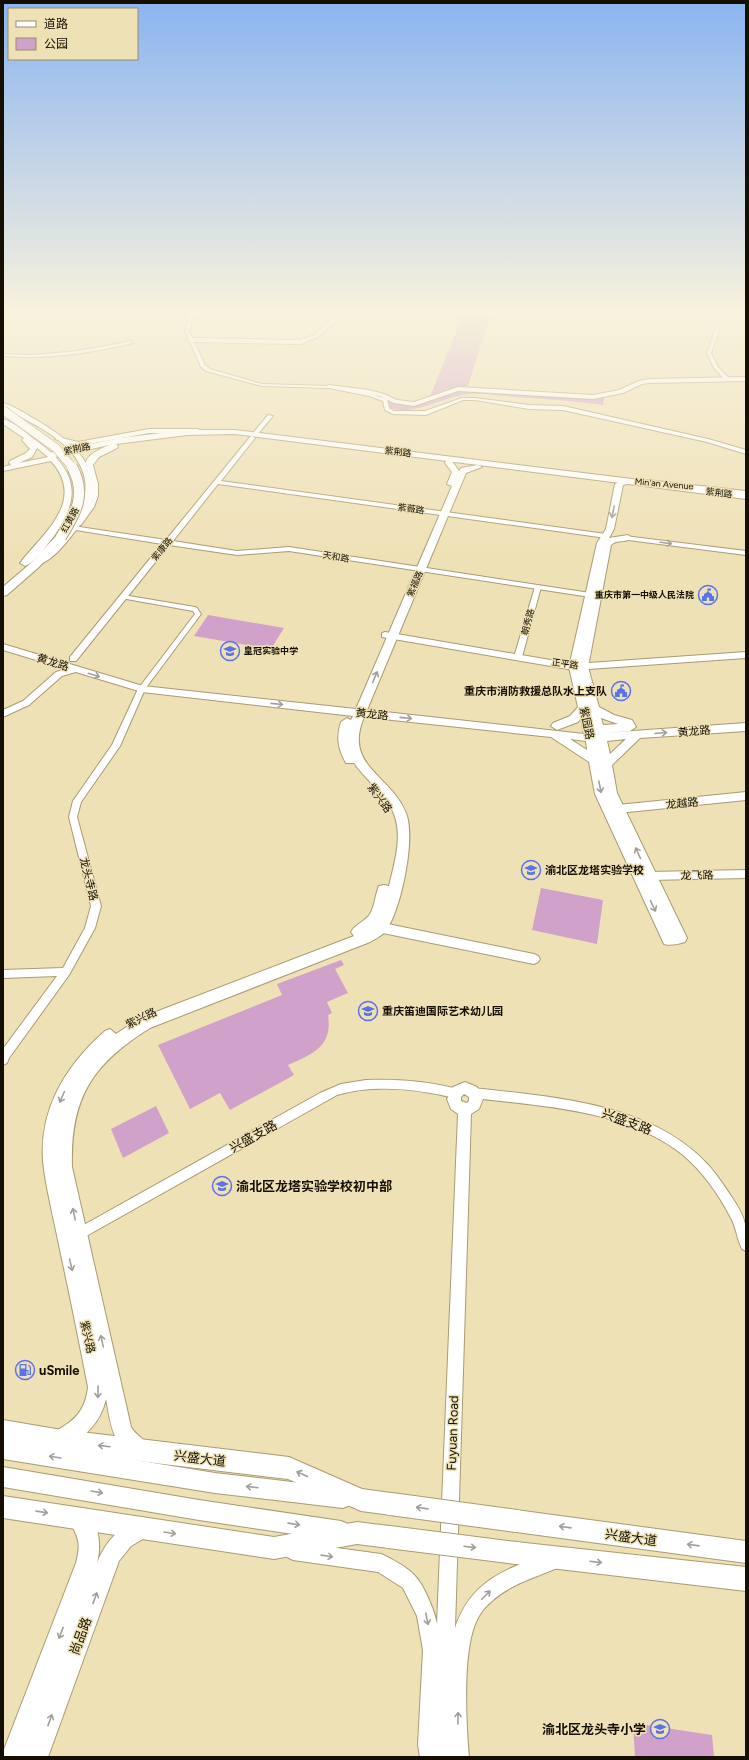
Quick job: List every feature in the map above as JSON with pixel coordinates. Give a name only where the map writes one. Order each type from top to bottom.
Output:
[{"type":"highway","name":"红黄路","points":[[3,410],[54,446],[66,457],[78,478],[81,489],[80,501],[69,526],[3,593]]},
{"type":"highway","name":"红黄路","points":[[3,415],[61,459],[73,479],[75,490],[74,501],[58,537]]},
{"type":"highway","name":"红黄路","points":[[3,582],[30,564]]},
{"type":"main road","points":[[3,404],[74,451],[88,476],[90,489],[85,510],[77,526]]},
{"type":"main road","points":[[3,421],[52,457],[62,470],[67,480],[68,502],[65,514],[30,564]]},
{"type":"main road","points":[[13,464],[29,455],[34,449],[15,429]]},
{"type":"main road","name":"紫荆路","points":[[52,457],[130,440],[198,431],[254,436],[746,500]]},
{"type":"main road","name":"紫荆路","points":[[130,440],[198,435],[254,436],[478,467],[746,496]]},
{"type":"main road","points":[[30,564],[58,547],[90,509],[94,488],[90,466],[91,461],[106,449],[130,440]]},
{"type":"main road","points":[[92,442],[130,440]]},
{"type":"main road","points":[[3,466],[52,457]]},
{"type":"main road","points":[[3,469],[52,457]]},
{"type":"main road","name":"紫福路","points":[[442,513],[456,472],[450,463]]},
{"type":"main road","name":"紫福路","points":[[360,705],[442,513],[464,470],[478,467]]},
{"type":"main road","name":"紫园路","points":[[594,595],[601,543],[608,532],[624,483]]},
{"type":"main road","points":[[608,532],[628,538]]},
{"type":"main road","name":"紫园路","points":[[600,762],[611,793],[649,876],[675,939],[601,794],[600,762],[579,667],[594,595],[607,544],[611,540],[628,538]]},
{"type":"main road","name":"紫福路","points":[[360,705],[389,636]]},
{"type":"main road","name":"黄龙路","points":[[3,638],[74,664],[145,686],[360,705],[595,734],[746,718]]},
{"type":"main road","name":"黄龙路","points":[[3,647],[58,669],[74,664]]},
{"type":"main road","name":"黄龙路","points":[[360,705],[371,701],[379,706],[555,730]]},
{"type":"main road","name":"紫兴路","points":[[56,1440],[74,1433],[83,1425],[98,1399],[96,1373],[72,1237],[64,1167],[63,1136],[66,1120],[76,1090],[100,1057],[133,1029],[354,942],[371,934],[376,926],[388,914],[404,842],[404,824],[398,807],[355,754],[352,740],[360,705]]},
{"type":"main road","points":[[589,708],[638,730],[600,762],[555,730],[589,708]]},
{"type":"main road","name":"黄龙路","points":[[638,730],[746,726]]},
{"type":"main road","name":"紫兴路","points":[[72,1237],[122,1428],[127,1439],[145,1451]]},
{"type":"main road","name":"兴盛大道","points":[[3,1431],[56,1440],[289,1468],[361,1500],[739,1549]]},
{"type":"main road","points":[[3,1448],[215,1483],[361,1500]]},
{"type":"main road","points":[[3,1477],[200,1510],[357,1533],[736,1578]]},
{"type":"main road","points":[[3,1507],[274,1548],[357,1533]]},
{"type":"main road","name":"尚品路","points":[[14,1757],[84,1571],[90,1549],[88,1530],[79,1518]]},
{"type":"main road","name":"尚品路","points":[[36,1757],[111,1554],[124,1539],[142,1528]]},
{"type":"street","points":[[354,392],[385,400],[387,409],[393,412],[426,413],[462,399],[475,399],[529,407],[571,409],[708,441],[746,452]]},
{"type":"street","points":[[370,392],[382,395],[396,402],[414,404],[449,392]]},
{"type":"street","points":[[511,392],[593,397],[620,392]]},
{"type":"street","name":"紫康路","points":[[74,664],[123,597],[270,416]]},
{"type":"street","points":[[58,440],[72,444],[92,442],[149,431],[198,431]]},
{"type":"street","name":"紫薇路","points":[[216,482],[442,513],[608,532]]},
{"type":"street","name":"Min'an Avenue","points":[[624,483],[664,483],[746,493]]},
{"type":"street","name":"天和路","points":[[77,526],[237,553],[289,549],[594,595]]},
{"type":"street","points":[[628,538],[746,553]]},
{"type":"street","name":"朝秀路","points":[[518,657],[538,587]]},
{"type":"street","name":"龙头寺路","points":[[3,1060],[4,1056],[66,972],[90,928],[96,906],[73,817],[77,801],[116,746],[145,686],[198,614],[198,611],[123,597]]},
{"type":"street","name":"正平路","points":[[389,636],[579,667],[746,655]]},
{"type":"street","points":[[3,714],[26,703],[58,669]]},
{"type":"street","name":"龙越路","points":[[618,808],[746,796]]},
{"type":"street","name":"龙飞路","points":[[649,876],[746,874]]},
{"type":"street","points":[[376,926],[534,959]]},
{"type":"street","points":[[3,974],[66,972]]},
{"type":"street","name":"兴盛支路","points":[[72,1237],[340,1089],[359,1085],[387,1084],[454,1094]]},
{"type":"street","points":[[462,1088],[469,1089],[474,1093],[476,1098],[474,1105],[465,1109],[456,1105],[453,1098],[454,1094],[462,1088]]},
{"type":"street","name":"兴盛支路","points":[[474,1093],[586,1108],[628,1118],[649,1127],[691,1156],[708,1170],[723,1191],[736,1214],[746,1245]]},
{"type":"street","name":"Fuyuan Road","points":[[443,1757],[442,1742],[448,1534],[465,1109]]},
{"type":"street","points":[[274,1548],[381,1563],[409,1582],[426,1614],[432,1650],[428,1745],[430,1757]]},
{"type":"street","points":[[460,1757],[458,1742],[460,1650],[468,1618],[485,1594],[510,1577],[562,1558]]},
{"type":"street","points":[[736,1578],[746,1587]]},
{"type":"green space","points":[[432,392],[441,392],[429,399]]},
{"type":"green space","points":[[451,392],[498,392],[604,398],[603,405],[487,394],[470,394],[450,398],[420,408],[400,410],[390,408],[387,400],[390,399],[398,404],[407,406],[424,403]]},
{"type":"green space","points":[[208,615],[284,628],[271,649],[194,636]]},
{"type":"green space","points":[[541,888],[603,900],[597,944],[532,930]]},
{"type":"green space","points":[[341,960],[344,965],[335,969],[348,993],[327,1002],[332,1013],[328,1015],[329,1026],[324,1042],[313,1053],[288,1065],[294,1075],[230,1110],[220,1093],[190,1109],[158,1045],[282,995],[277,984]]},
{"type":"green space","points":[[156,1106],[169,1133],[123,1158],[111,1129]]},
{"type":"green space","points":[[633,1723],[712,1735],[714,1757],[635,1757]]},
{"type":"place","name":"重庆市第一中级人民法院","points":[[708,595]]},
{"type":"place","name":"皇冠实验中学","points":[[230,651]]},
{"type":"place","name":"重庆市消防救援总队水上支队","points":[[621,691]]},
{"type":"place","name":"渝北区龙塔实验学校","points":[[531,870]]},
{"type":"place","name":"重庆笛迪国际艺术幼儿园","points":[[368,1011]]},
{"type":"place","name":"渝北区龙塔实验学校初中部","points":[[222,1186]]},
{"type":"place","name":"uSmile","points":[[25,1370]]},
{"type":"place","name":"渝北区龙头寺小学","points":[[660,1729]]}]
